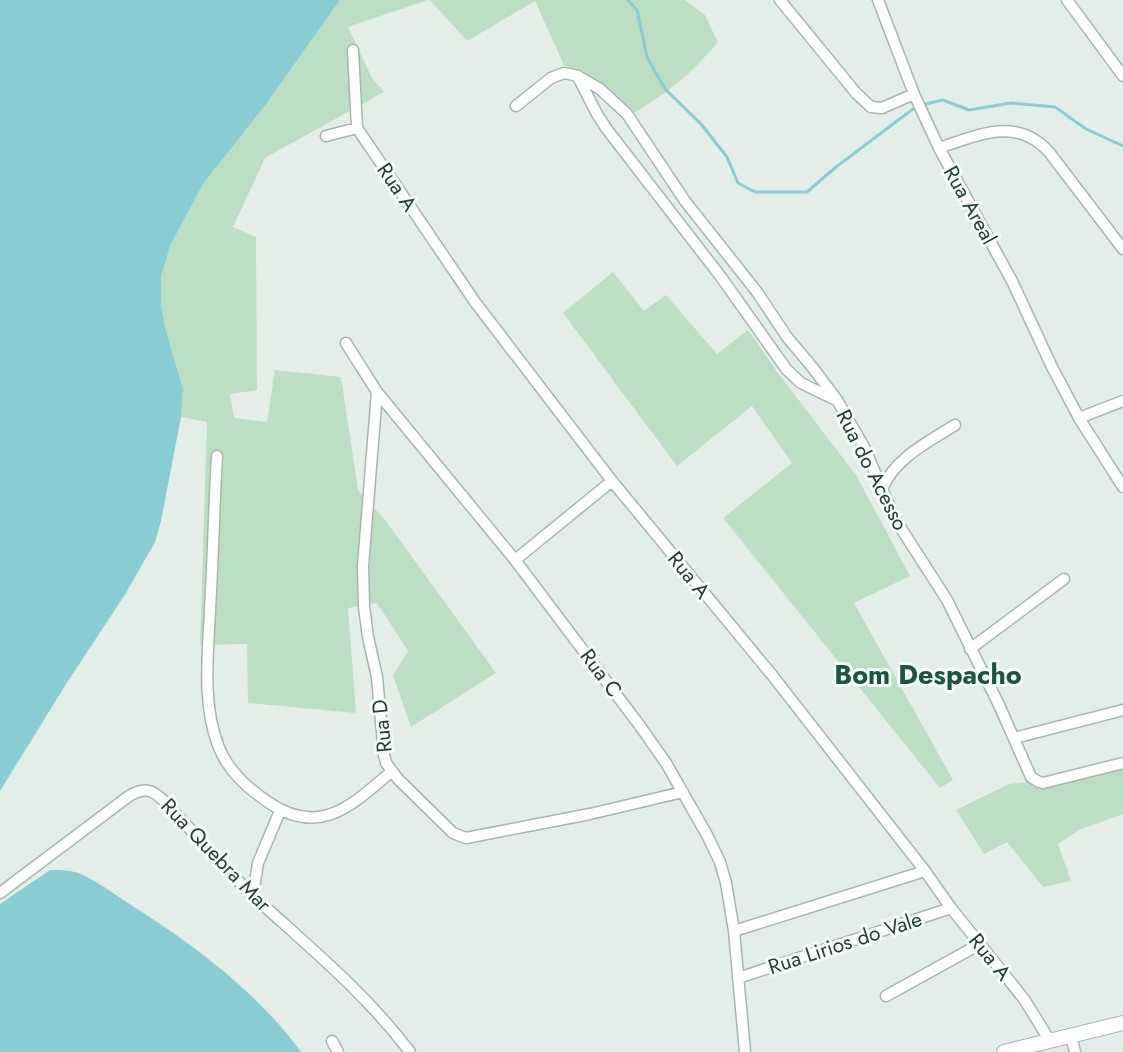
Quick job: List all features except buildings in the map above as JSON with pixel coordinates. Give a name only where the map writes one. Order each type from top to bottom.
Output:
[{"type":"street","points":[[780,0],[867,104],[874,108],[882,108],[914,94]]},
{"type":"street","name":"Rua Areal","points":[[878,0],[914,94],[939,148],[1012,281],[1052,367],[1079,418]]},
{"type":"street","points":[[1067,0],[1123,76]]},
{"type":"street","points":[[326,136],[357,128],[353,50]]},
{"type":"street","name":"Rua do Acesso","points":[[516,106],[551,78],[559,74],[570,74],[600,89],[627,114],[685,201],[728,254],[787,337],[837,400],[864,447],[902,530],[947,600],[1014,738],[1030,777],[1039,782],[1050,781],[1123,762]]},
{"type":"street","points":[[578,76],[606,128],[792,375],[805,385],[837,400]]},
{"type":"street","name":"Rua A","points":[[357,128],[475,302],[612,481],[772,675],[1024,999],[1040,1046]]},
{"type":"street","points":[[939,148],[967,138],[999,132],[1016,131],[1035,138],[1123,249]]},
{"type":"street","points":[[712,266],[728,254]]},
{"type":"street","name":"Rua C","points":[[346,343],[377,392],[515,560],[640,726],[683,792],[720,862],[726,883],[734,931],[745,1052]]},
{"type":"street","name":"Rua D","points":[[377,392],[363,566],[364,607],[368,638],[374,654],[384,755],[391,772],[453,833],[466,838],[590,814],[683,792]]},
{"type":"street","points":[[1123,401],[1079,418],[1123,487]]},
{"type":"street","points":[[882,489],[892,470],[901,462],[955,425]]},
{"type":"street","points":[[217,456],[207,671],[210,710],[218,745],[224,759],[246,786],[280,810],[311,818],[332,815],[359,799],[391,772]]},
{"type":"street","points":[[515,560],[612,481]]},
{"type":"street","points":[[970,649],[1064,579]]},
{"type":"street","points":[[1014,738],[1123,710]]},
{"type":"street","name":"Rua Quebra Mar","points":[[0,892],[129,796],[143,789],[154,792],[253,896],[359,991],[410,1052]]},
{"type":"street","points":[[253,896],[258,863],[280,810]]},
{"type":"street","points":[[734,931],[925,871]]},
{"type":"street","name":"Rua Lirios do Vale","points":[[738,978],[951,908]]},
{"type":"street","points":[[886,996],[980,944]]},
{"type":"street","points":[[1004,1052],[1040,1046],[1123,1023]]},
{"type":"street","points":[[1071,1036],[1076,1052]]},
{"type":"street","points":[[332,1041],[338,1052]]},
{"type":"green space","points":[[340,0],[428,0],[348,27],[372,78],[384,92],[265,158],[233,227],[256,237],[257,390],[230,394],[234,418],[267,422],[275,370],[341,377],[358,490],[386,521],[496,673],[411,727],[393,675],[408,651],[377,603],[348,608],[356,713],[248,703],[247,644],[200,645],[207,422],[181,417],[183,389],[165,327],[161,304],[161,277],[170,246],[203,184],[264,107]]},
{"type":"green space","points":[[430,0],[685,0],[705,15],[718,42],[679,82],[634,113],[600,83],[564,65],[535,1],[467,41]]},
{"type":"green space","points":[[613,272],[644,311],[666,295],[717,354],[748,330],[856,475],[910,576],[854,603],[953,780],[940,788],[723,518],[792,463],[752,406],[677,466],[563,313]]},
{"type":"green space","points":[[1123,760],[1123,814],[1079,830],[1058,844],[1071,881],[1043,887],[1007,842],[984,854],[956,810],[1009,784],[1029,782]]},
{"type":"water","points":[[0,0],[340,0],[264,107],[203,184],[170,246],[161,277],[161,304],[165,327],[183,389],[181,417],[155,542],[126,593],[0,791]]},
{"type":"water","points":[[50,870],[73,872],[87,877],[199,951],[265,1009],[301,1052],[0,1052],[0,904]]},
{"type":"waterway","points":[[628,0],[637,10],[647,57],[665,89],[701,124],[727,157],[738,183],[755,192],[807,192],[836,167],[913,109]]},
{"type":"waterway","points":[[926,104],[943,100],[969,110],[1011,103],[1055,107],[1086,129],[1123,146]]},
{"type":"district","name":"Bom Despacho","points":[[928,675]]}]
